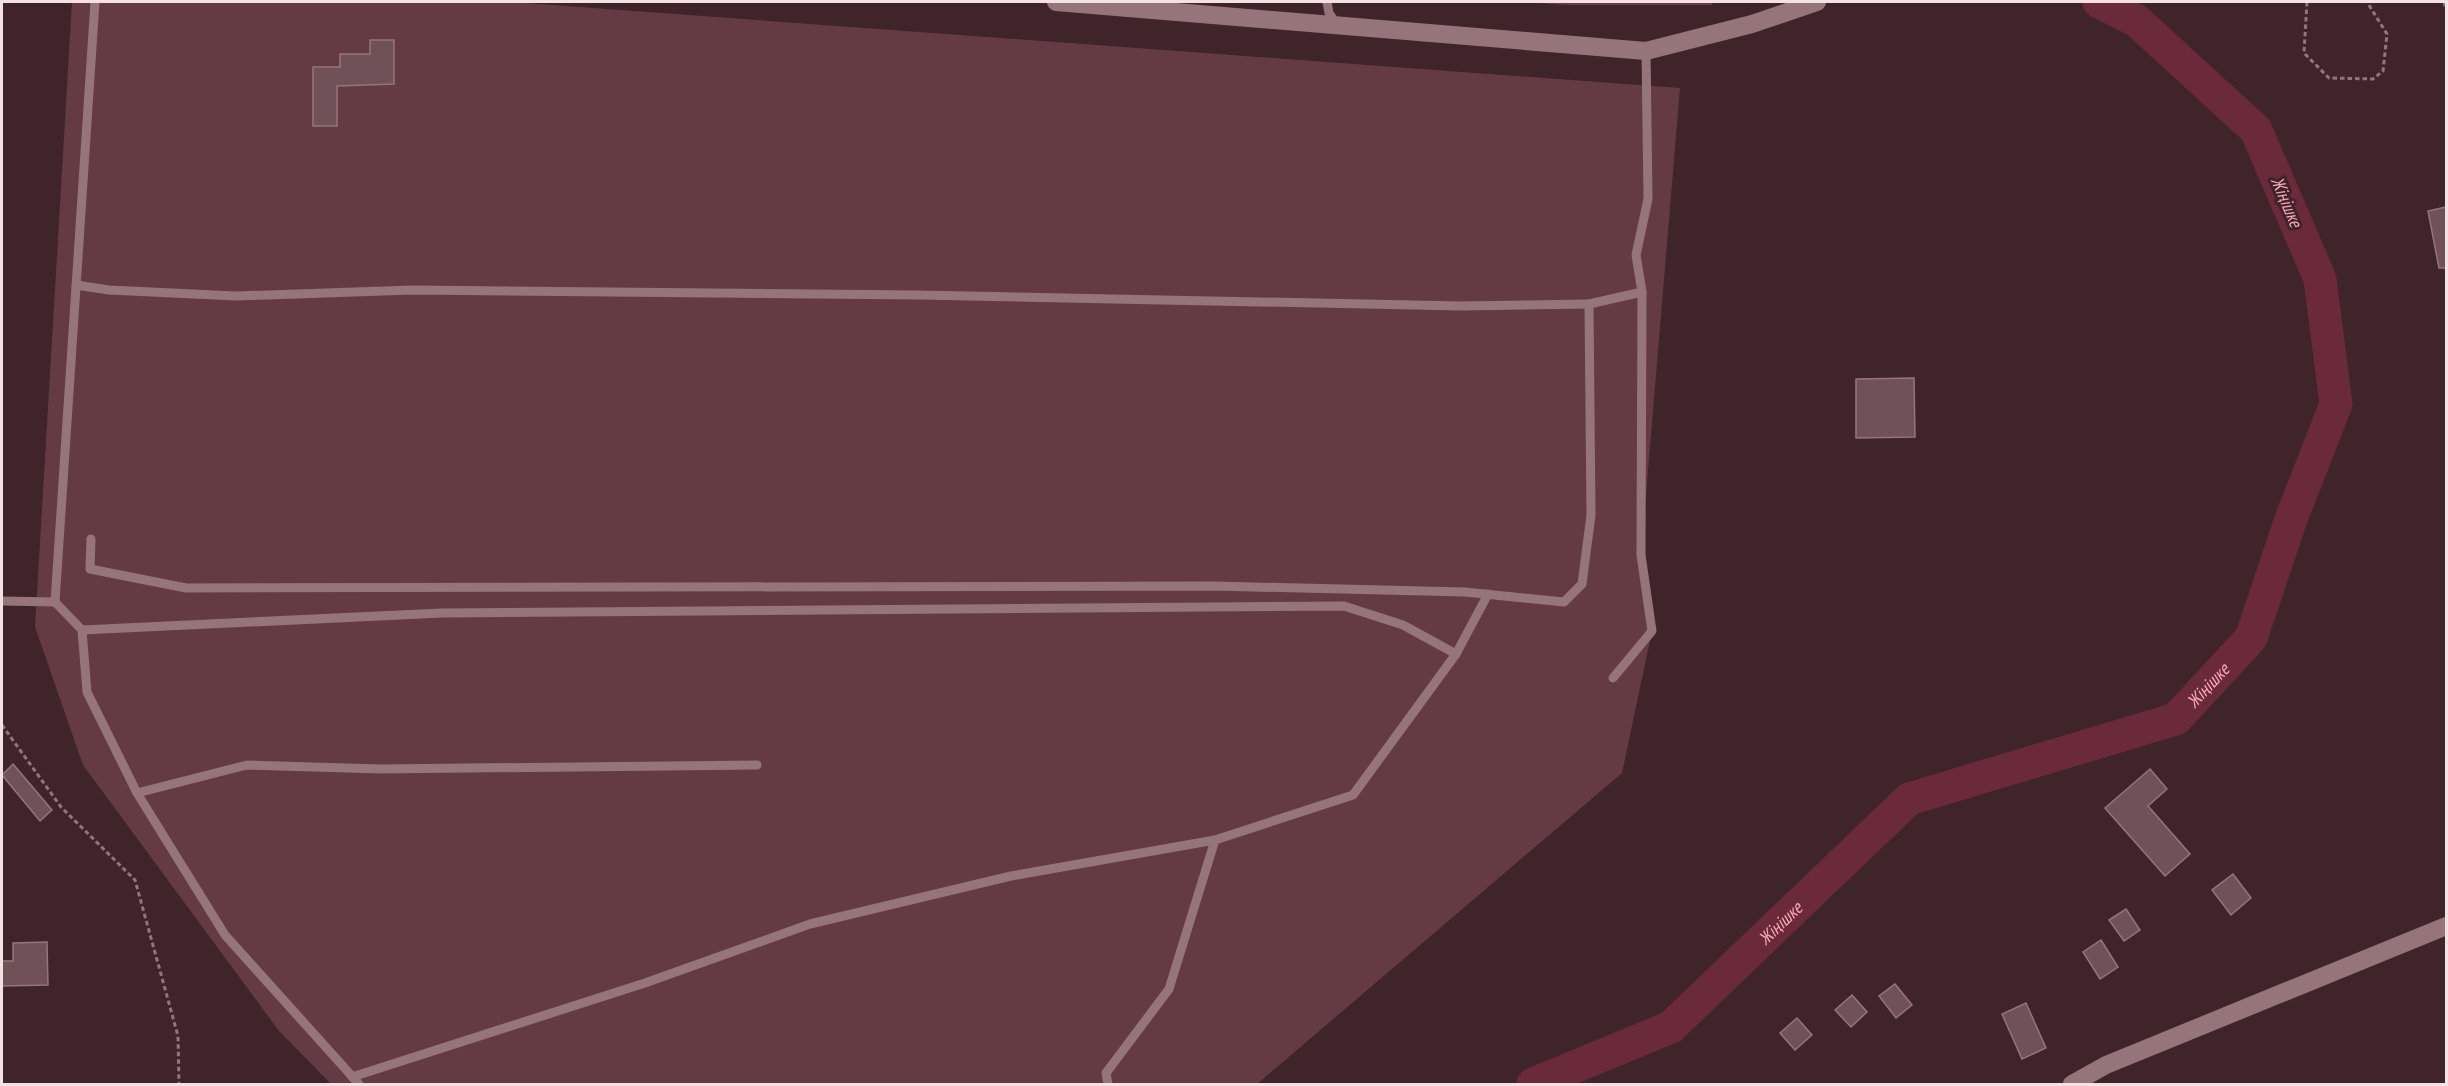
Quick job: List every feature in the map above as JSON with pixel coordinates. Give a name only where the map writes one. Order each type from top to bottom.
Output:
[{"type":"street","points":[[1056,2],[1646,51],[1752,24],[1816,2]]},
{"type":"street","points":[[2072,1084],[2106,1065],[2446,926]]},
{"type":"lane","points":[[55,602],[94,2]]},
{"type":"lane","points":[[1327,2],[1329,13],[1336,25]]},
{"type":"lane","points":[[1613,678],[1652,631],[1641,555],[1642,292],[1636,255],[1648,199],[1646,51]]},
{"type":"lane","points":[[76,285],[109,290],[236,296],[424,290],[931,295],[1461,306],[1589,304],[1642,292]]},
{"type":"lane","points":[[91,539],[90,569],[186,588],[1213,586],[1488,594],[1564,602],[1582,584],[1591,515],[1589,304]]},
{"type":"lane","points":[[2,601],[55,602],[82,630],[87,692],[137,793],[225,935],[356,1081],[810,924],[1011,876],[1215,840],[1353,795],[1456,654],[1488,594]]},
{"type":"lane","points":[[82,630],[442,613],[1344,606],[1402,625],[1456,654]]},
{"type":"lane","points":[[137,793],[247,765],[380,769],[757,765]]},
{"type":"lane","points":[[1108,1084],[1106,1073],[1169,989],[1215,840]]},
{"type":"path","points":[[2307,2],[2304,53],[2329,78],[2373,79],[2383,70],[2387,34],[2367,2]]},
{"type":"path","points":[[2444,2],[2446,9]]},
{"type":"path","points":[[2,725],[61,807],[135,880],[178,1036],[179,1084]]},
{"type":"shaded area","points":[[72,2],[512,2],[1680,88],[1641,555],[1652,631],[1622,773],[1257,1084],[331,1084],[279,1031],[83,765],[35,627]]},
{"type":"shaded area","points":[[1527,2],[1713,2],[1712,5],[1564,5]]},
{"type":"building","points":[[370,40],[394,40],[394,84],[337,86],[337,126],[313,126],[313,67],[340,67],[340,54],[370,54]]},
{"type":"building","points":[[2446,207],[2446,268],[2439,268],[2428,211]]},
{"type":"building","points":[[1914,378],[1915,437],[1856,438],[1856,379]]},
{"type":"building","points":[[13,764],[52,810],[40,821],[2,775]]},
{"type":"building","points":[[2150,769],[2167,789],[2148,806],[2190,854],[2165,876],[2105,808]]},
{"type":"building","points":[[2233,874],[2251,898],[2231,915],[2212,890]]},
{"type":"building","points":[[2126,909],[2140,930],[2124,941],[2109,920]]},
{"type":"building","points":[[2101,940],[2118,967],[2100,979],[2083,952]]},
{"type":"building","points":[[47,942],[48,985],[2,986],[2,961],[13,961],[13,943]]},
{"type":"building","points":[[1895,984],[1912,1005],[1896,1018],[1879,996]]},
{"type":"building","points":[[1852,995],[1867,1012],[1851,1027],[1835,1010]]},
{"type":"building","points":[[2026,1003],[2046,1048],[2022,1059],[2002,1014]]},
{"type":"building","points":[[1797,1018],[1812,1035],[1795,1050],[1780,1033]]},
{"type":"waterway","name":"Жіңішке","points":[[1533,1084],[1671,1027],[1909,799],[2176,719],[2251,638],[2291,519],[2336,404],[2320,279],[2256,130],[2137,21],[2099,2]]}]
